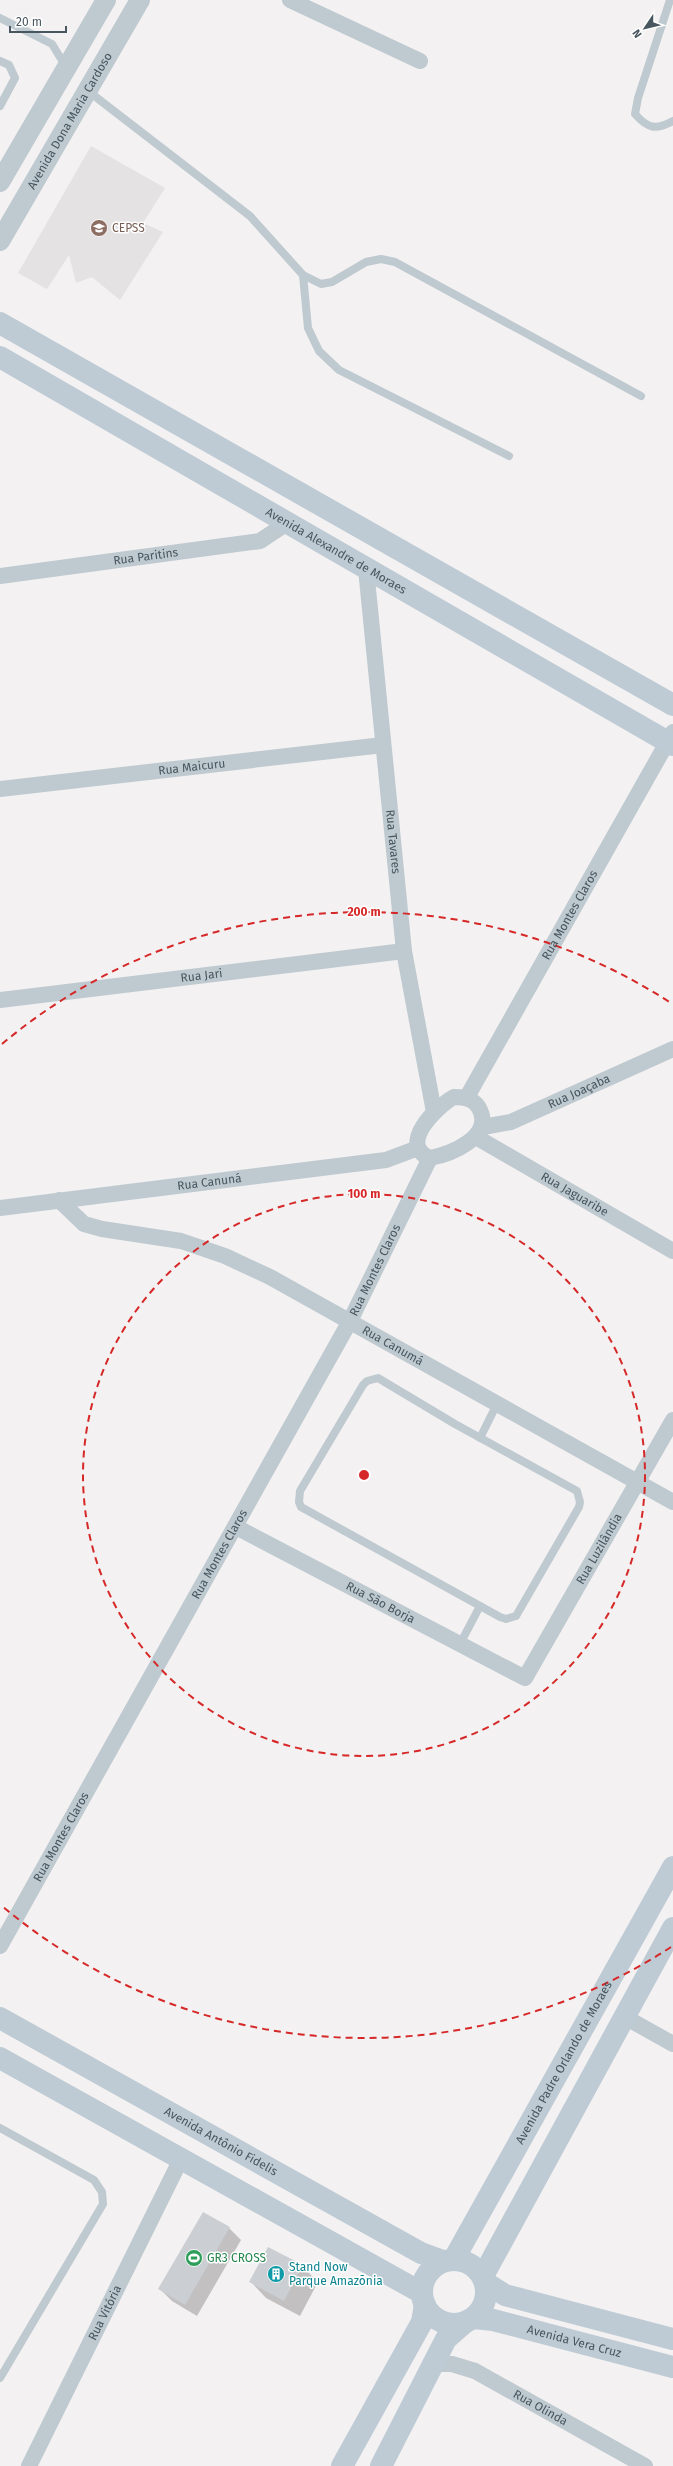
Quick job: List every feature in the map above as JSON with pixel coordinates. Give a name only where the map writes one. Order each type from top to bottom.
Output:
[{"type":"main road","points":[[0,323],[673,704]]},
{"type":"main road","name":"Avenida Alexandre de Moraes","points":[[0,357],[286,523],[671,740]]},
{"type":"main road","name":"Avenida Padre Orlando de Moraes","points":[[448,2260],[673,1867]]},
{"type":"main road","points":[[381,2466],[431,2364],[446,2339],[468,2321],[485,2302],[484,2279],[623,2016],[673,1928]]},
{"type":"main road","name":"Avenida Antônio Fidelis","points":[[0,2018],[421,2253],[448,2260]]},
{"type":"main road","points":[[0,2058],[181,2159],[423,2299],[435,2318],[444,2323],[468,2321]]},
{"type":"main road","points":[[342,2466],[422,2322],[423,2299],[428,2272],[448,2260],[464,2260],[474,2266],[484,2279],[505,2295],[673,2338]]},
{"type":"main road","name":"Avenida Vera Cruz","points":[[468,2321],[493,2320],[673,2367]]},
{"type":"street","points":[[0,182],[106,0]]},
{"type":"street","name":"Avenida Dona Maria Cardoso","points":[[0,241],[140,0]]},
{"type":"street","points":[[290,0],[420,61]]},
{"type":"street","name":"Rua Paritins","points":[[0,576],[260,541],[286,523]]},
{"type":"street","name":"Rua Tavares","points":[[366,568],[404,951],[434,1112]]},
{"type":"street","name":"Rua Montes Claros","points":[[468,1098],[671,740]]},
{"type":"street","name":"Rua Maicuru","points":[[0,789],[383,745]]},
{"type":"street","name":"Rua Jari","points":[[0,1000],[404,951]]},
{"type":"street","name":"Rua Joaçaba","points":[[479,1132],[511,1122],[673,1049]]},
{"type":"street","points":[[454,1097],[468,1098],[480,1108],[484,1119],[479,1132],[451,1151],[430,1158],[422,1155],[418,1148],[419,1134],[434,1112],[444,1102],[454,1097]]},
{"type":"street","name":"Rua Jaguaribe","points":[[479,1132],[673,1251]]},
{"type":"street","name":"Rua Canuná","points":[[0,1208],[386,1160],[418,1148]]},
{"type":"street","name":"Rua Montes Claros","points":[[0,1946],[350,1321],[430,1158]]},
{"type":"street","name":"Rua Canumá","points":[[59,1200],[84,1224],[102,1229],[181,1241],[225,1256],[350,1321],[673,1502]]},
{"type":"street","name":"Rua Luzilândia","points":[[525,1678],[673,1420]]},
{"type":"street","name":"Rua São Borja","points":[[236,1527],[525,1678]]},
{"type":"street","points":[[623,2016],[673,2044]]},
{"type":"street","name":"Rua Vitória","points":[[29,2466],[181,2159]]},
{"type":"street","name":"Rua Olinda","points":[[431,2364],[452,2364],[475,2371],[645,2466]]},
{"type":"lane","points":[[670,0],[638,98],[635,114],[644,124],[657,128],[673,121]]},
{"type":"lane","points":[[0,18],[52,44],[66,68]]},
{"type":"lane","points":[[0,61],[9,65],[15,78],[0,106]]},
{"type":"lane","points":[[88,91],[250,216],[303,275],[321,284],[332,282],[366,262],[381,259],[395,262],[641,396]]},
{"type":"lane","points":[[303,275],[308,328],[319,351],[339,370],[509,456]]},
{"type":"lane","points":[[372,1379],[383,1380],[480,1438],[573,1487],[580,1496],[580,1502],[516,1616],[506,1619],[480,1606],[306,1510],[299,1502],[298,1496],[364,1385],[372,1379]]},
{"type":"lane","points":[[480,1438],[497,1404]]},
{"type":"lane","points":[[460,1644],[480,1606]]},
{"type":"lane","points":[[0,2128],[94,2180],[102,2192],[103,2204],[0,2378]]},
{"type":"shaded area","name":"CEPSS","points":[[91,146],[165,188],[143,223],[163,232],[120,300],[92,277],[76,283],[69,255],[47,289],[18,273]]},
{"type":"building","name":"GR3 CROSS","points":[[203,2212],[230,2227],[185,2305],[158,2289]]},
{"type":"building","name":"Stand Now Parque Amazõnia","points":[[268,2247],[303,2265],[284,2301],[249,2282]]},
{"type":"place","name":"CEPSS","points":[[99,228]]},
{"type":"place","name":"GR3 CROSS","points":[[194,2258]]},
{"type":"place","name":"Stand Now Parque Amazõnia","points":[[276,2274]]}]
